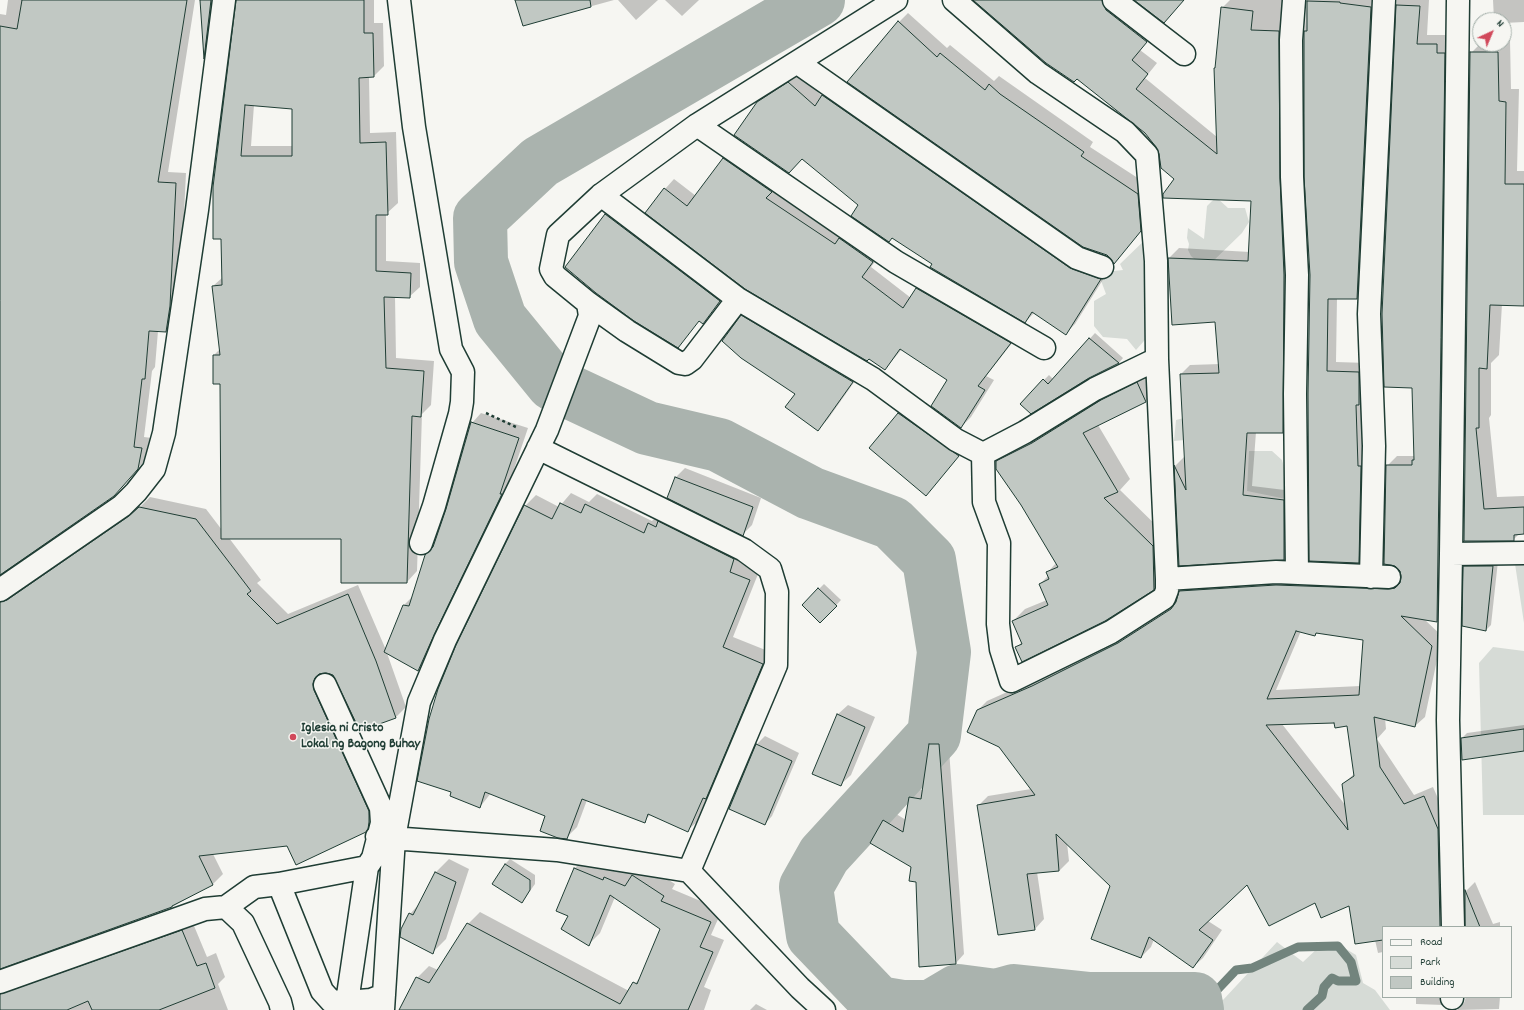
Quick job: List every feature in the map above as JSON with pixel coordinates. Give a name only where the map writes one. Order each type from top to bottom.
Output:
[{"type":"street","points":[[0,590],[122,506],[136,492],[154,468],[166,425],[197,210],[224,0]]},
{"type":"street","points":[[399,0],[414,127],[451,349],[463,372],[462,402],[434,506],[421,543]]},
{"type":"street","points":[[738,299],[692,359],[685,364],[679,363],[628,331],[589,309],[555,276],[550,269],[558,235],[601,195],[697,126],[896,0]]},
{"type":"street","points":[[954,0],[1038,73],[1125,132],[1147,155],[1156,261],[1157,359],[1167,579],[1167,590],[1164,598],[1117,628],[1011,681],[1001,649],[998,624],[999,543],[984,502],[983,454]]},
{"type":"street","points":[[1114,0],[1184,54]]},
{"type":"street","points":[[1294,0],[1291,40],[1292,177],[1297,275],[1295,394],[1297,573]]},
{"type":"street","points":[[1167,579],[1276,572],[1380,577],[1369,314],[1384,0]]},
{"type":"street","points":[[1452,926],[1448,720],[1458,0]]},
{"type":"street","points":[[798,63],[1077,258],[1102,268]]},
{"type":"street","points":[[697,126],[896,262],[1044,348]]},
{"type":"street","points":[[601,195],[738,299],[873,380],[956,440],[983,454]]},
{"type":"street","points":[[279,884],[322,991],[331,1002],[371,1000],[383,1003],[386,838],[419,702],[445,640],[542,439],[589,309]]},
{"type":"street","points":[[983,454],[1025,432],[1095,389],[1157,359]]},
{"type":"street","points":[[542,439],[744,550],[770,569],[777,592],[776,665],[689,871]]},
{"type":"street","points":[[1451,554],[1524,553]]},
{"type":"street","points":[[325,685],[381,808],[382,823],[386,838],[367,867],[347,1002]]},
{"type":"street","points":[[386,838],[557,850],[689,871],[800,988],[824,1010]]},
{"type":"street","points":[[0,982],[205,909],[226,907],[254,887],[279,884],[367,867]]},
{"type":"street","points":[[226,907],[243,923],[280,1002],[282,1010]]},
{"type":"path","points":[[462,402],[542,439]]},
{"type":"green space","points":[[1216,197],[1228,208],[1245,208],[1249,222],[1242,233],[1205,269],[1191,256],[1188,250],[1188,228],[1204,239],[1207,206]]},
{"type":"green space","points":[[1150,235],[1167,315],[1136,350],[1127,339],[1103,337],[1094,326],[1094,301],[1106,294],[1100,278],[1110,267],[1114,271],[1123,270],[1120,264]]},
{"type":"green space","points":[[1188,417],[1217,437],[1174,441],[1176,420]]},
{"type":"green space","points":[[1249,451],[1272,451],[1282,460],[1287,478],[1286,499],[1247,491]]},
{"type":"green space","points":[[1524,562],[1524,623],[1515,564]]},
{"type":"green space","points":[[1493,647],[1524,651],[1524,815],[1483,815],[1479,663]]},
{"type":"green space","points":[[1277,942],[1303,962],[1320,946],[1341,946],[1356,955],[1363,983],[1375,990],[1390,1010],[1197,1010],[1198,994],[1211,994],[1223,1000]]},
{"type":"building","points":[[22,0],[187,0],[158,182],[176,183],[170,306],[166,332],[149,331],[145,379],[142,379],[134,447],[142,448],[138,469],[114,496],[0,575],[0,26],[17,29]]},
{"type":"building","points":[[200,0],[211,0],[204,59]]},
{"type":"building","points":[[236,0],[364,0],[364,33],[373,33],[374,77],[359,78],[360,143],[386,142],[388,215],[376,215],[376,271],[411,273],[410,298],[384,297],[386,368],[424,371],[421,417],[412,416],[407,583],[341,583],[341,539],[221,539],[220,384],[213,384],[213,355],[220,355],[212,286],[222,285],[221,239],[213,239],[213,187]],"holes":[[[245,105],[292,109],[292,156],[241,156]]]},
{"type":"building","points":[[515,0],[590,0],[591,7],[523,26]]},
{"type":"building","points":[[973,0],[1102,0],[1106,10],[1147,42],[1132,60],[1148,74],[1136,89],[1217,154],[1214,68],[1221,7],[1253,11],[1251,30],[1279,31],[1280,178],[1284,275],[1283,433],[1247,433],[1243,495],[1284,500],[1284,560],[1179,566],[1174,465],[1186,490],[1180,374],[1219,373],[1215,322],[1172,325],[1168,258],[1248,261],[1251,201],[1163,198],[1163,194],[1174,179],[1161,168],[1159,154],[1156,147],[1145,133],[1077,79],[1074,82],[1046,63]]},
{"type":"building","points":[[1134,0],[1184,0],[1164,23]]},
{"type":"building","points":[[1307,1],[1340,2],[1371,7],[1357,299],[1328,299],[1327,371],[1359,372],[1359,405],[1356,405],[1358,466],[1361,466],[1359,563],[1309,561],[1308,394],[1310,275],[1304,177],[1304,31],[1307,31]]},
{"type":"building","points":[[1396,5],[1420,6],[1417,44],[1437,44],[1437,53],[1445,53],[1437,622],[1401,616],[1432,646],[1415,727],[1374,717],[1380,767],[1404,804],[1424,796],[1438,829],[1440,926],[1382,926],[1382,940],[1355,944],[1349,906],[1321,918],[1315,903],[1269,926],[1247,885],[1199,930],[1213,940],[1193,968],[1149,937],[1141,958],[1091,939],[1110,886],[1056,834],[1059,871],[1027,874],[1035,930],[998,935],[977,805],[1035,795],[999,747],[967,732],[977,710],[1032,686],[1118,643],[1171,609],[1176,602],[1179,591],[1276,585],[1395,588],[1400,583],[1400,571],[1395,566],[1384,564],[1386,465],[1412,465],[1412,460],[1414,460],[1412,388],[1384,387],[1382,314]],"holes":[[[1296,631],[1315,636],[1316,633],[1363,640],[1359,695],[1267,699]],[[1334,723],[1335,728],[1347,726],[1354,776],[1342,784],[1348,830],[1266,725]]]},
{"type":"building","points":[[898,21],[937,57],[940,53],[985,90],[989,84],[1000,94],[1084,152],[1081,156],[1138,194],[1141,231],[1114,264],[1107,255],[1083,247],[847,82]]},
{"type":"building","points":[[1470,52],[1498,52],[1499,101],[1506,102],[1505,184],[1524,184],[1524,306],[1490,305],[1487,369],[1479,368],[1479,428],[1476,428],[1484,509],[1524,507],[1524,534],[1514,535],[1514,541],[1464,541]]},
{"type":"building","points":[[788,82],[815,106],[822,95],[1070,268],[1101,279],[1066,335],[1032,312],[1025,323],[930,267],[932,264],[892,238],[889,242],[851,216],[858,205],[802,159],[789,173],[734,135],[757,102]]},
{"type":"building","points":[[723,158],[772,192],[766,198],[835,244],[839,238],[873,262],[862,277],[903,308],[916,288],[1011,343],[978,386],[985,390],[961,428],[931,406],[947,380],[900,349],[885,370],[869,359],[867,361],[745,289],[645,213],[664,188],[687,206]]},
{"type":"building","points":[[605,214],[720,301],[703,324],[699,321],[678,348],[634,321],[596,293],[565,267]]},
{"type":"building","points":[[741,315],[853,382],[818,431],[785,407],[795,394],[741,358],[722,341]]},
{"type":"building","points":[[1089,338],[1119,363],[1089,378],[1031,414],[1020,404],[1043,379],[1048,384]]},
{"type":"building","points":[[1137,382],[1146,402],[1083,433],[1118,492],[1104,498],[1153,546],[1154,590],[1105,621],[1022,662],[1015,647],[1022,644],[1012,621],[1048,605],[1039,584],[1049,579],[1046,572],[1058,567],[1021,505],[996,469],[996,461],[1032,443],[1101,400]]},
{"type":"building","points":[[898,413],[959,456],[926,496],[869,448]]},
{"type":"building","points":[[471,422],[519,438],[500,494],[502,494],[418,671],[384,652],[403,605],[409,606],[425,555],[433,547],[446,509]]},
{"type":"building","points":[[675,477],[753,507],[743,536],[667,498]]},
{"type":"building","points":[[560,503],[581,513],[585,504],[644,533],[648,523],[656,527],[658,521],[734,559],[730,572],[750,580],[723,647],[763,664],[706,799],[703,798],[688,832],[648,814],[645,823],[582,799],[567,839],[558,838],[540,831],[545,816],[485,792],[480,808],[450,796],[451,792],[417,781],[429,719],[438,689],[456,645],[524,505],[552,519]]},
{"type":"building","points":[[139,507],[196,519],[251,591],[247,594],[277,624],[348,594],[376,661],[396,718],[360,731],[333,675],[326,673],[319,674],[315,678],[313,684],[314,690],[369,811],[368,829],[366,832],[296,865],[287,846],[199,856],[213,885],[172,907],[0,969],[0,602],[7,600],[129,516]]},
{"type":"building","points":[[1463,566],[1493,566],[1486,631],[1462,626]]},
{"type":"building","points":[[818,588],[837,606],[820,623],[802,605]]},
{"type":"building","points":[[837,714],[865,727],[841,786],[812,774]]},
{"type":"building","points":[[1524,729],[1524,751],[1462,760],[1461,738]]},
{"type":"building","points":[[756,744],[792,761],[765,825],[729,809]]},
{"type":"building","points":[[929,744],[939,744],[956,964],[919,967],[916,882],[909,881],[911,867],[870,843],[883,820],[903,832],[909,797],[921,799]]},
{"type":"building","points":[[505,864],[530,880],[530,890],[522,903],[492,884]]},
{"type":"building","points":[[574,868],[603,880],[604,877],[625,886],[632,875],[664,896],[661,901],[711,922],[700,947],[713,952],[688,1010],[399,1010],[416,977],[429,983],[467,923],[620,1004],[633,982],[637,984],[660,929],[610,895],[589,946],[561,929],[568,916],[556,911]]},
{"type":"building","points":[[435,872],[456,882],[433,954],[400,937],[401,929],[409,913],[413,915]]},
{"type":"building","points":[[1465,890],[1480,926],[1465,926]]},
{"type":"building","points":[[182,930],[197,966],[206,963],[215,988],[159,1010],[92,1010],[88,1001],[67,1010],[0,1010],[0,994]]},
{"type":"waterway","points":[[818,0],[540,162],[480,218],[481,262],[500,319],[553,384],[647,428],[719,445],[810,493],[892,523],[929,560],[944,652],[934,735],[824,855],[806,887],[813,935],[878,1003],[902,1007],[931,1007],[958,991],[996,996],[1014,991],[1090,999],[1195,999],[1197,1010]]},
{"type":"waterway","points":[[1195,999],[1217,990],[1236,970],[1252,968],[1298,947],[1338,946],[1351,962],[1356,981],[1338,981],[1332,978],[1324,987],[1322,996],[1307,1010]]},
{"type":"place","name":"Iglesia ni Cristo Lokal ng Bagong Buhay","points":[[293,737]]}]
